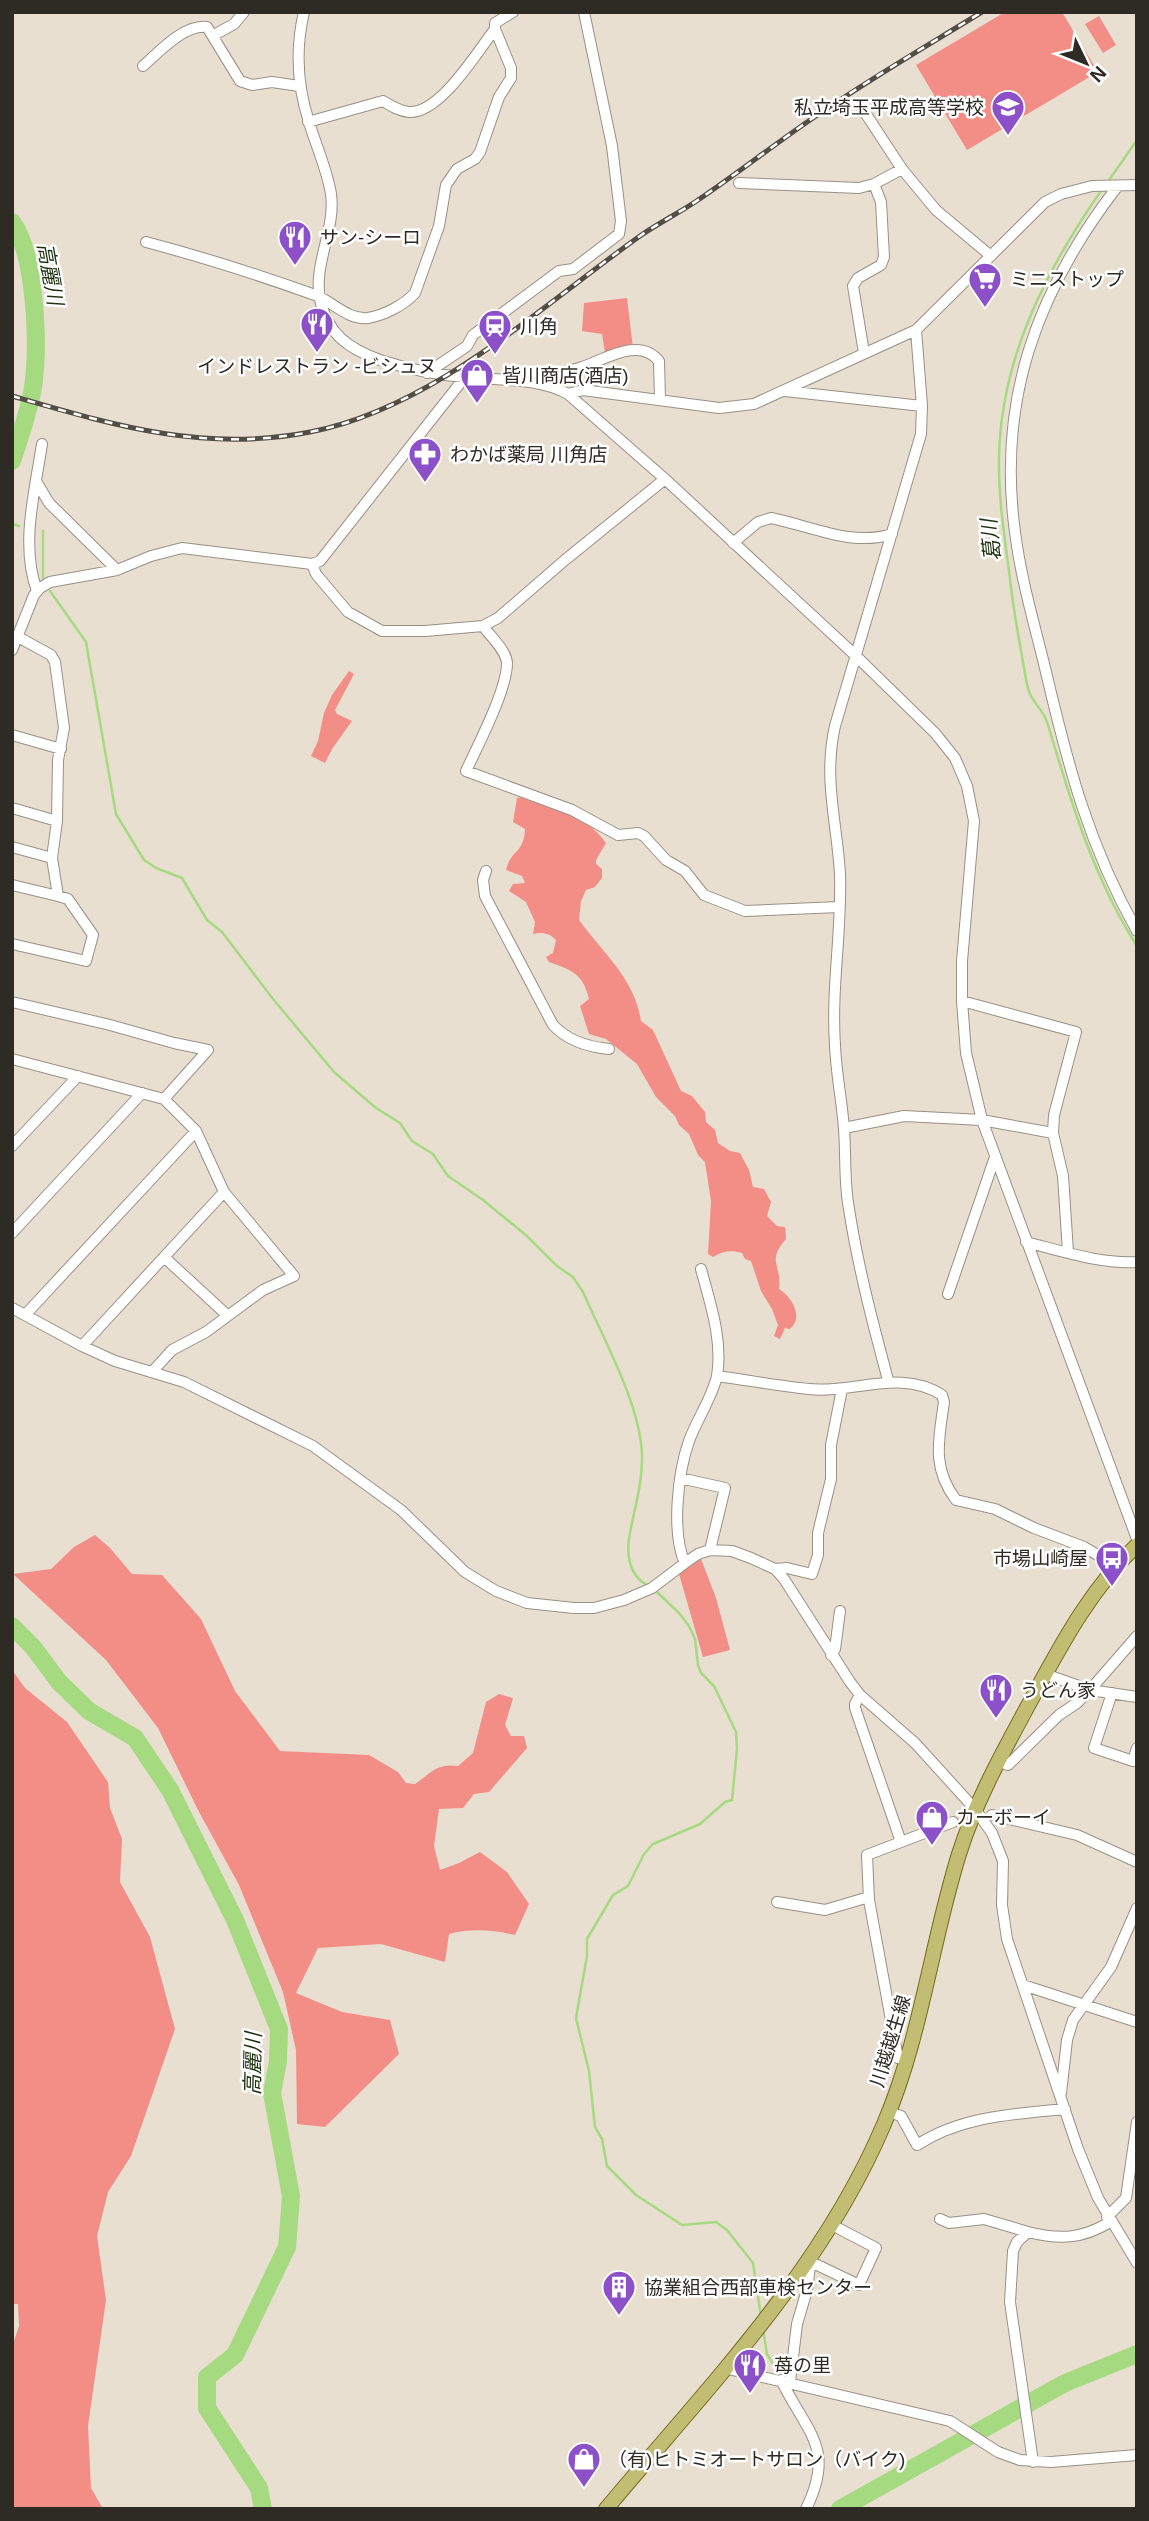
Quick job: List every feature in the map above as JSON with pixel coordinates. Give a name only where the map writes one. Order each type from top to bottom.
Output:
[{"type":"main road","name":"川越越生線","points":[[606,2509],[780,2300],[811,2260],[832,2225],[889,2112],[907,2059],[951,1882],[975,1809],[1045,1674],[1087,1604],[1116,1566],[1137,1545]]},
{"type":"street","points":[[214,35],[234,24],[244,12]]},
{"type":"street","points":[[304,12],[298,45],[299,86],[331,196],[319,297],[337,335],[355,351],[403,368],[427,373],[534,382],[568,394],[855,655],[941,739],[955,758],[967,786],[974,821],[962,961],[962,1002],[967,1053],[982,1120],[1137,1539]]},
{"type":"street","points":[[146,242],[222,263],[319,297],[348,315],[367,318],[398,307],[415,293],[439,226],[446,185],[457,169],[475,159],[480,152],[499,97],[511,78],[511,68],[495,23],[513,12]]},
{"type":"street","points":[[427,373],[467,346],[472,335],[559,271],[573,269],[620,233],[612,146],[588,14]]},
{"type":"street","points":[[143,66],[187,31],[200,26],[207,27],[214,35],[236,74],[245,83],[272,82],[299,86]]},
{"type":"street","points":[[308,122],[383,100],[400,111],[424,109],[444,94],[495,29]]},
{"type":"street","points":[[860,104],[902,169],[936,211],[991,256]]},
{"type":"street","points":[[739,183],[859,188],[874,184],[902,169]]},
{"type":"street","points":[[864,354],[853,286],[858,278],[881,265],[884,257],[881,202],[874,184]]},
{"type":"street","points":[[568,394],[583,390],[719,408],[754,404],[916,330],[1045,202],[1078,189],[1137,185]]},
{"type":"street","points":[[1115,187],[1076,246],[1044,305],[1031,340],[1014,419],[1011,493],[1021,572],[1064,752],[1090,832],[1110,881],[1137,931]]},
{"type":"street","points":[[888,1381],[870,1315],[848,1207],[844,1128],[835,1045],[834,986],[839,874],[830,799],[830,749],[921,434],[922,406],[916,330]]},
{"type":"street","points":[[534,382],[621,350],[637,351],[659,361],[660,401]]},
{"type":"street","points":[[12,650],[37,591],[50,582],[117,570],[151,556],[182,548],[312,564],[320,561],[465,377]]},
{"type":"street","points":[[785,391],[922,406]]},
{"type":"street","points":[[37,591],[30,568],[30,508],[41,444]]},
{"type":"street","points":[[312,564],[316,574],[348,612],[382,631],[483,626],[498,618],[664,479]]},
{"type":"street","points":[[36,481],[50,503],[117,570]]},
{"type":"street","points":[[733,543],[758,522],[771,518],[858,540],[877,539],[892,534]]},
{"type":"street","points":[[483,626],[507,662],[500,692],[466,771],[572,810],[618,835],[644,836],[666,860],[685,871],[704,895],[745,911],[839,907]]},
{"type":"street","points":[[18,637],[51,654],[55,662],[64,728],[52,858],[58,896]]},
{"type":"street","points":[[12,734],[61,749]]},
{"type":"street","points":[[12,808],[57,821]]},
{"type":"street","points":[[12,848],[52,858]]},
{"type":"street","points":[[486,871],[485,896],[553,1025],[562,1034],[593,1047],[610,1049]]},
{"type":"street","points":[[12,886],[68,900],[93,935],[86,961],[12,944]]},
{"type":"street","points":[[12,1002],[208,1050],[164,1099]]},
{"type":"street","points":[[962,1002],[1076,1032],[1054,1115],[1053,1133],[1063,1176],[1068,1252]]},
{"type":"street","points":[[12,1059],[164,1099],[196,1131],[223,1192],[294,1276],[263,1290],[206,1332],[172,1350],[152,1372]]},
{"type":"street","points":[[12,1146],[78,1076]]},
{"type":"street","points":[[12,1233],[142,1093]]},
{"type":"street","points":[[844,1128],[904,1116],[982,1120],[1053,1133]]},
{"type":"street","points":[[25,1315],[196,1131]]},
{"type":"street","points":[[948,1294],[995,1157]]},
{"type":"street","points":[[82,1346],[223,1192]]},
{"type":"street","points":[[1026,1242],[1122,1263],[1137,1262]]},
{"type":"street","points":[[164,1256],[227,1315]]},
{"type":"street","points":[[685,1563],[678,1544],[680,1478],[689,1442],[717,1376],[714,1316],[701,1269]]},
{"type":"street","points":[[12,1308],[82,1346],[115,1360],[184,1382],[313,1446],[401,1510],[465,1572],[496,1591],[527,1603],[574,1608],[594,1608],[624,1600],[652,1588],[698,1554],[710,1550],[732,1551],[775,1569],[812,1574],[818,1555],[818,1533],[831,1479],[831,1445],[842,1389]]},
{"type":"street","points":[[717,1376],[809,1390],[842,1389],[888,1381],[933,1389],[942,1395],[944,1402],[937,1452],[945,1483],[956,1500],[995,1509],[1034,1528],[1084,1547],[1116,1566]]},
{"type":"street","points":[[680,1478],[725,1488],[710,1550]]},
{"type":"street","points":[[775,1569],[860,1695],[915,1743],[975,1809],[998,1844],[1003,1861],[1002,1905],[1007,1939],[1078,2149],[1109,2220],[1137,2263]]},
{"type":"street","points":[[831,1655],[835,1648],[840,1611]]},
{"type":"street","points":[[998,1761],[1008,1765],[1059,1715],[1077,1703],[1137,1636]]},
{"type":"street","points":[[1045,1674],[1090,1689],[1137,1696]]},
{"type":"street","points":[[1112,1693],[1094,1748],[1133,1761],[1137,1748]]},
{"type":"street","points":[[860,1695],[855,1708],[901,1842]]},
{"type":"street","points":[[992,1815],[1077,1835],[1137,1862]]},
{"type":"street","points":[[907,2059],[898,2058],[869,1897],[867,1855],[953,1822]]},
{"type":"street","points":[[777,1902],[825,1910],[869,1897]]},
{"type":"street","points":[[1061,2095],[1067,2040],[1073,2020],[1111,1967],[1137,1908]]},
{"type":"street","points":[[1023,1985],[1137,2022]]},
{"type":"street","points":[[889,2112],[901,2116],[917,2145],[929,2137],[987,2116],[1065,2109]]},
{"type":"street","points":[[940,2219],[949,2222],[984,2219],[1028,2232],[1066,2238],[1091,2233],[1131,2199],[1137,2122]]},
{"type":"street","points":[[806,2509],[819,2477],[820,2456],[816,2442],[785,2381],[807,2290],[811,2260],[859,2285],[876,2248],[832,2225]]},
{"type":"street","points":[[1028,2232],[1013,2250],[1010,2302],[1033,2462]]},
{"type":"street","points":[[724,2368],[937,2417],[964,2428],[986,2445],[1011,2458],[1033,2462],[1137,2455]]},
{"type":"shaded area","points":[[1005,12],[1062,12],[1098,72],[967,150],[916,65]]},
{"type":"shaded area","points":[[1099,16],[1116,45],[1103,53],[1085,24]]},
{"type":"shaded area","points":[[627,298],[633,348],[605,353],[602,334],[582,331],[584,303]]},
{"type":"shaded area","points":[[349,671],[354,674],[335,710],[337,714],[352,721],[325,763],[311,756],[332,695]]},
{"type":"shaded area","points":[[524,797],[579,819],[594,829],[606,843],[596,860],[596,864],[602,869],[602,878],[595,887],[586,890],[581,901],[579,920],[625,979],[638,1006],[641,1021],[653,1030],[681,1091],[692,1096],[705,1112],[706,1122],[715,1130],[718,1143],[730,1151],[740,1153],[749,1170],[753,1187],[764,1189],[771,1202],[767,1216],[777,1226],[785,1227],[786,1239],[776,1258],[779,1289],[792,1302],[796,1319],[790,1329],[785,1328],[780,1339],[774,1336],[778,1325],[761,1291],[751,1261],[738,1252],[723,1252],[713,1257],[708,1254],[711,1201],[705,1162],[698,1155],[689,1134],[656,1097],[637,1064],[606,1039],[589,1034],[580,1006],[589,999],[583,983],[570,970],[549,962],[546,957],[553,953],[556,940],[546,934],[533,934],[535,922],[526,902],[509,891],[513,884],[525,883],[522,876],[506,870],[524,837],[525,829],[513,822],[517,798]]},
{"type":"shaded area","points":[[95,1535],[132,1574],[162,1575],[201,1619],[235,1691],[280,1751],[369,1755],[398,1772],[406,1783],[415,1784],[439,1767],[458,1766],[473,1753],[486,1702],[499,1694],[513,1698],[505,1725],[511,1736],[524,1736],[527,1748],[489,1792],[474,1794],[463,1808],[439,1809],[434,1846],[440,1870],[480,1852],[507,1872],[529,1904],[515,1935],[482,1930],[449,1934],[445,1962],[381,1944],[318,1948],[296,1993],[342,2012],[390,2020],[399,2054],[325,2127],[297,2124],[296,2050],[283,1992],[239,1885],[158,1728],[106,1660],[13,1574],[51,1569],[74,1547]]},
{"type":"shaded area","points":[[701,1559],[716,1598],[730,1650],[703,1657],[679,1574]]},
{"type":"shaded area","points":[[12,1670],[25,1688],[67,1722],[108,1782],[110,1808],[122,1839],[120,1882],[150,1937],[175,2029],[131,2156],[108,2192],[97,2236],[106,2300],[88,2426],[91,2488],[103,2509],[12,2509],[12,2347],[19,2326],[18,2304],[12,2304]]},
{"type":"waterway","name":"葛川","points":[[1107,183],[1137,140]]},
{"type":"waterway","name":"葛川","points":[[1103,188],[1046,282],[1018,349],[1002,420],[1000,487],[1013,600],[1029,690],[1047,720],[1075,811],[1096,867],[1137,946]]},
{"type":"waterway","name":"高麗川","points":[[12,222],[20,237],[31,278],[36,349],[31,396],[12,461]]},
{"type":"waterway","points":[[12,524],[19,526]]},
{"type":"waterway","points":[[43,531],[43,578]]},
{"type":"waterway","points":[[50,591],[86,642],[116,814],[144,860],[182,878],[207,920],[222,932],[334,1072],[376,1108],[400,1123],[412,1141],[433,1154],[448,1176],[527,1236],[557,1266],[573,1277],[583,1292],[628,1393],[640,1435],[641,1474],[629,1540],[629,1555],[632,1569],[647,1585]]},
{"type":"waterway","points":[[655,1590],[689,1626],[695,1639],[701,1673],[714,1686],[736,1732],[732,1800],[725,1802],[700,1824],[653,1844],[644,1854],[628,1886],[613,1895],[587,1939],[587,1956],[576,2018],[589,2071],[595,2127],[602,2139],[607,2166],[636,2195],[682,2225],[716,2222],[727,2230],[753,2263],[761,2316]]},
{"type":"waterway","name":"高麗川","points":[[12,1626],[33,1647],[59,1682],[89,1711],[135,1738],[170,1790],[235,1920],[279,2029],[278,2061],[272,2093],[291,2196],[287,2247],[235,2355],[207,2377],[207,2408],[259,2488],[263,2509]]},
{"type":"waterway","points":[[763,2330],[767,2354],[778,2372]]},
{"type":"waterway","points":[[840,2509],[1065,2383],[1137,2354]]},
{"type":"railway","points":[[12,396],[123,426],[196,437],[271,438],[310,432],[355,420],[399,401],[484,352],[640,236],[701,198],[813,118],[982,12]]},
{"type":"place","name":"私立埼玉平成高等学校","points":[[1008,137]]},
{"type":"place","name":"サン-シーロ","points":[[295,267]]},
{"type":"place","name":"ミニストップ","points":[[985,309]]},
{"type":"place","name":"インドレストラン -ビシュヌ","points":[[317,354]]},
{"type":"place","name":"川角","points":[[495,356]]},
{"type":"place","name":"皆川商店(酒店)","points":[[477,405]]},
{"type":"place","name":"わかば薬局 川角店","points":[[425,484]]},
{"type":"place","name":"市場山崎屋","points":[[1112,1588]]},
{"type":"place","name":"うどん家","points":[[996,1720]]},
{"type":"place","name":"カーボーイ","points":[[932,1847]]},
{"type":"place","name":"協業組合西部車検センター","points":[[619,2317]]},
{"type":"place","name":"苺の里","points":[[750,2395]]},
{"type":"place","name":"（有)ヒトミオートサロン（バイク)","points":[[584,2489]]}]
